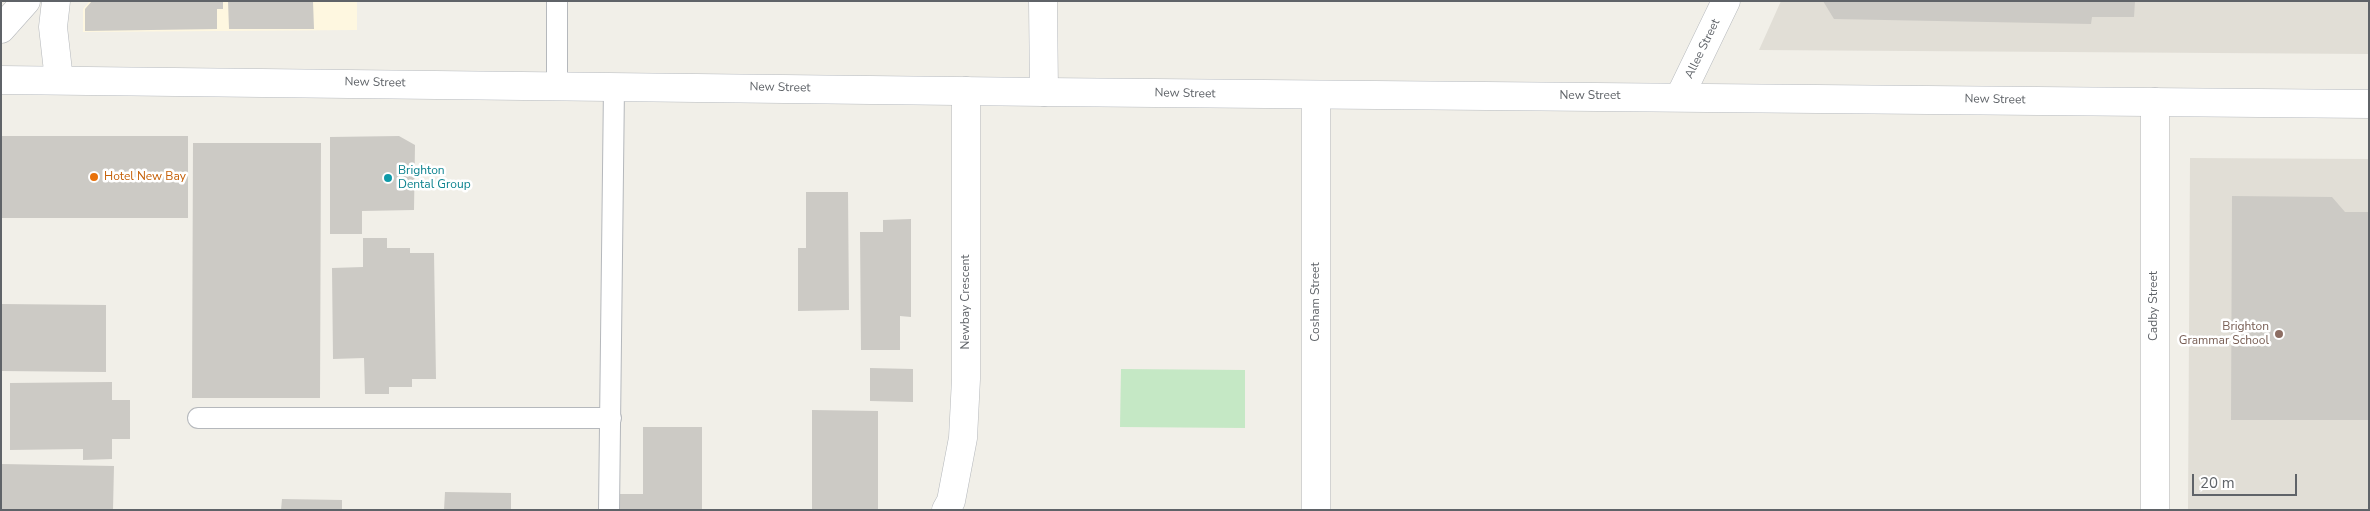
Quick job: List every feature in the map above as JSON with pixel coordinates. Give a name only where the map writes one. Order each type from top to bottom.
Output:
[{"type":"main road","points":[[1,29],[26,1]]},
{"type":"main road","points":[[56,1],[53,27],[59,80]]},
{"type":"main road","points":[[1043,1],[1044,92]]},
{"type":"main road","name":"Allee Street","points":[[1680,96],[1726,1]]},
{"type":"main road","name":"New Street","points":[[1,80],[1316,95],[1680,96],[2369,104]]},
{"type":"main road","name":"Newbay Crescent","points":[[946,510],[951,501],[963,438],[966,379],[966,91]]},
{"type":"main road","name":"Cosham Street","points":[[1316,95],[1316,510]]},
{"type":"main road","name":"Cadby Street","points":[[2154,510],[2155,102]]},
{"type":"lane","points":[[557,1],[557,86]]},
{"type":"lane","points":[[609,510],[614,86]]},
{"type":"lane","points":[[198,418],[611,418]]},
{"type":"shaded area","points":[[90,1],[357,1],[357,30],[83,32],[83,9]]},
{"type":"shaded area","points":[[1781,1],[2369,1],[2369,54],[1759,50]]},
{"type":"shaded area","name":"Brighton Grammar School","points":[[2190,158],[2369,159],[2369,510],[2188,510]]},
{"type":"green space","points":[[1121,369],[1245,370],[1245,428],[1120,427]]},
{"type":"building","points":[[92,1],[223,1],[223,9],[217,9],[217,29],[85,31],[85,9]]},
{"type":"building","points":[[228,1],[313,1],[314,29],[229,29]]},
{"type":"building","points":[[1823,1],[2135,1],[2134,17],[2092,17],[2091,24],[1834,19]]},
{"type":"building","name":"Hotel New Bay","points":[[1,136],[188,136],[188,218],[1,218]]},
{"type":"building","points":[[399,136],[415,145],[414,210],[362,211],[362,234],[330,234],[330,137]]},
{"type":"building","points":[[193,143],[321,143],[320,398],[192,398]]},
{"type":"building","points":[[806,192],[848,192],[849,310],[798,311],[798,248],[806,248]]},
{"type":"building","points":[[2232,196],[2332,197],[2345,212],[2369,212],[2369,420],[2231,420]]},
{"type":"building","points":[[911,219],[911,317],[900,316],[900,350],[861,350],[860,232],[883,232],[883,220]]},
{"type":"building","points":[[363,238],[387,238],[387,248],[410,248],[410,253],[434,253],[436,379],[412,379],[412,387],[389,387],[389,394],[365,394],[364,358],[333,359],[332,268],[363,267]]},
{"type":"building","points":[[1,304],[106,305],[106,372],[1,371]]},
{"type":"building","points":[[870,368],[913,369],[913,402],[870,401]]},
{"type":"building","points":[[112,382],[112,400],[130,400],[130,439],[112,439],[112,459],[83,460],[83,449],[10,450],[10,383]]},
{"type":"building","points":[[812,410],[878,411],[878,510],[812,510]]},
{"type":"building","points":[[643,427],[702,427],[702,510],[620,510],[620,494],[643,494]]},
{"type":"building","points":[[1,464],[114,466],[113,510],[1,510]]},
{"type":"building","points":[[445,492],[511,493],[511,510],[444,510]]},
{"type":"building","points":[[282,499],[342,500],[342,510],[281,510]]},
{"type":"place","name":"Hotel New Bay","points":[[94,177]]},
{"type":"place","name":"Brighton Dental Group","points":[[388,178]]},
{"type":"place","name":"Brighton Grammar School","points":[[2279,334]]}]
